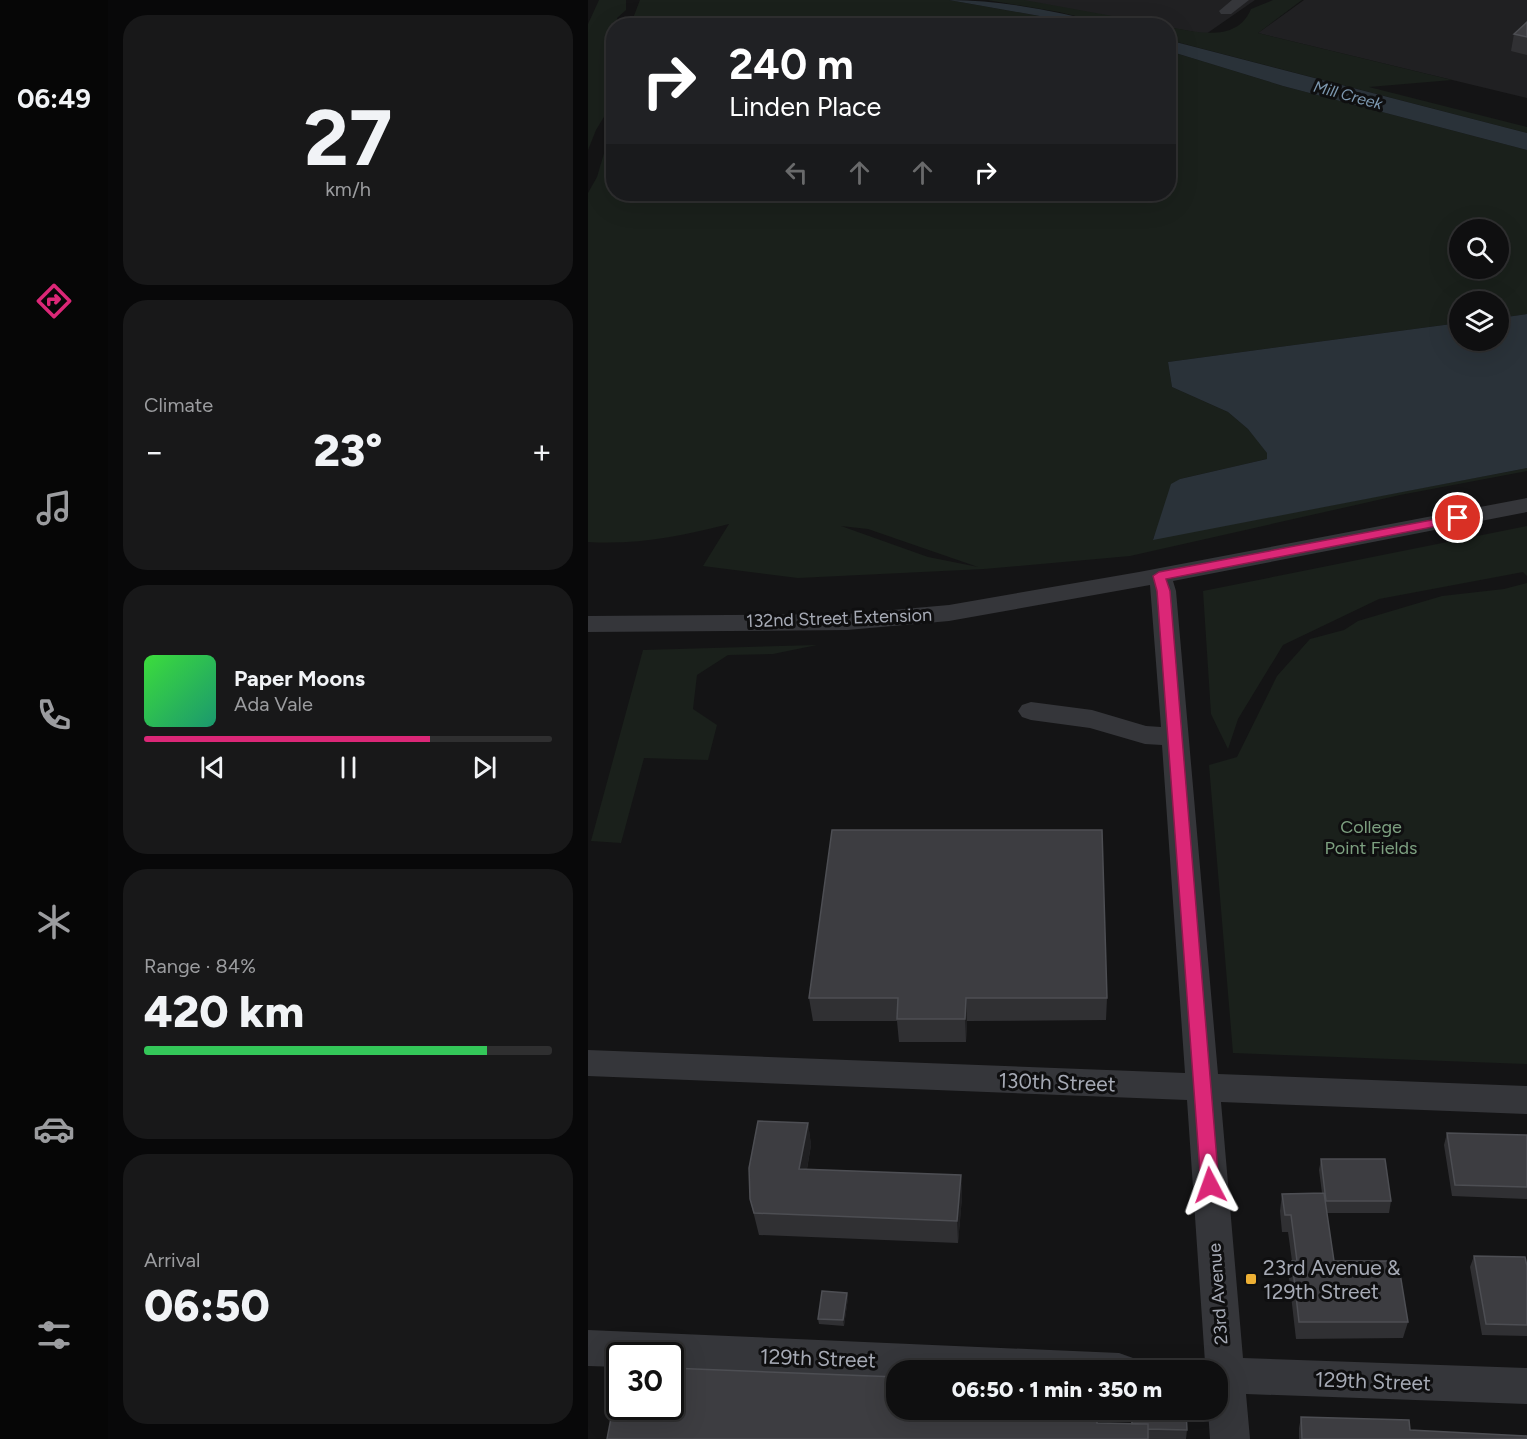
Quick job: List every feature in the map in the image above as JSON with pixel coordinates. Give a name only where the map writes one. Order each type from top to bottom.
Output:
[{"type":"street","points":[[1226,11],[1242,0]]},
{"type":"street","name":"132nd Street Extension","points":[[588,624],[847,622],[949,613],[1159,576],[1527,505]]},
{"type":"street","name":"23rd Avenue","points":[[1159,576],[1164,591],[1176,737],[1220,1360]]},
{"type":"street","points":[[1031,711],[1092,719],[1145,735],[1176,737]]},
{"type":"street","name":"130th Street","points":[[588,1063],[1527,1100]]},
{"type":"street","name":"129th Street","points":[[588,1348],[886,1361]]},
{"type":"street","name":"129th Street","points":[[1228,1376],[1527,1386]]},
{"type":"street","name":"23rd Avenue","points":[[1227,1420],[1230,1439]]},
{"type":"shaded area","points":[[1015,0],[1255,0],[1206,34],[1176,29],[1176,18],[1116,18]]},
{"type":"shaded area","points":[[1304,0],[1527,0],[1527,98],[1258,33]]},
{"type":"green space","points":[[599,0],[626,0],[626,10],[617,18],[606,18],[606,114],[588,150],[588,24]]},
{"type":"green space","points":[[640,0],[949,0],[1049,18],[633,18]]},
{"type":"green space","points":[[987,0],[1024,0],[1123,18],[1083,18]]},
{"type":"green space","points":[[1273,0],[1302,0],[1258,33],[1452,80],[1369,87],[1527,127],[1527,133],[1176,42],[1176,28],[1215,33],[1226,31],[1245,20],[1251,9]]},
{"type":"green space","points":[[1176,53],[1283,86],[1527,150],[1527,314],[1509,317],[1509,291],[1449,291],[1449,324],[1168,362],[1172,387],[1228,412],[1248,429],[1268,453],[1267,459],[1180,479],[1153,539],[1527,468],[1527,471],[1400,495],[1130,556],[984,569],[798,578],[703,566],[729,524],[659,539],[588,542],[588,193],[597,177],[606,147],[606,201],[1176,201]],"holes":[[[841,526],[868,529],[978,567],[928,557]]]},
{"type":"green space","points":[[1527,526],[1527,576],[1523,572],[1379,599],[1283,645],[1238,719],[1228,749],[1211,714],[1203,591]]},
{"type":"green space","name":"College Point Fields","points":[[1527,583],[1527,1064],[1233,1053],[1209,765],[1237,757],[1277,676],[1310,639],[1344,630],[1358,621],[1442,596],[1504,589]]},
{"type":"green space","points":[[817,645],[773,654],[728,655],[697,675],[693,709],[717,725],[708,760],[644,758],[621,843],[591,841],[643,650]]},
{"type":"water","points":[[949,0],[1011,4],[1082,18],[1045,17]]},
{"type":"water","name":"Mill Creek","points":[[1176,42],[1527,133],[1527,150],[1283,86],[1176,53]]},
{"type":"water","points":[[1527,314],[1527,468],[1153,540],[1171,484],[1180,479],[1267,459],[1267,453],[1248,429],[1228,412],[1172,387],[1168,362],[1449,324],[1449,351],[1509,351],[1509,317]]},
{"type":"building","points":[[1527,22],[1527,37],[1514,34]]},
{"type":"building","points":[[832,830],[1102,830],[1107,998],[966,998],[965,1019],[897,1019],[898,998],[809,998]]},
{"type":"building","points":[[758,1121],[808,1123],[799,1169],[961,1175],[957,1221],[754,1213],[750,1199],[749,1168]]},
{"type":"building","points":[[1447,1133],[1527,1135],[1527,1187],[1455,1185]]},
{"type":"building","points":[[1321,1159],[1385,1159],[1391,1201],[1326,1201]]},
{"type":"building","points":[[1324,1193],[1334,1261],[1398,1261],[1408,1322],[1299,1322],[1292,1261],[1297,1261],[1291,1215],[1285,1215],[1282,1194]]},
{"type":"building","points":[[1474,1256],[1525,1257],[1527,1325],[1486,1324]]},
{"type":"building","points":[[822,1291],[847,1293],[843,1320],[818,1319]]},
{"type":"building","points":[[684,1369],[886,1377],[886,1420],[1097,1420],[1097,1423],[1148,1424],[1148,1439],[607,1439],[611,1420],[684,1420]]},
{"type":"building","points":[[1301,1417],[1409,1420],[1410,1430],[1527,1436],[1527,1439],[1302,1439]]},
{"type":"building","points":[[1132,1420],[1186,1420],[1187,1430],[1148,1429],[1148,1424],[1132,1424]]},
{"type":"place","name":"23rd Avenue & 129th Street","points":[[1251,1279]]},
{"type":"route","points":[[1210,1185],[1164,591],[1159,576],[1458,518]]}]
